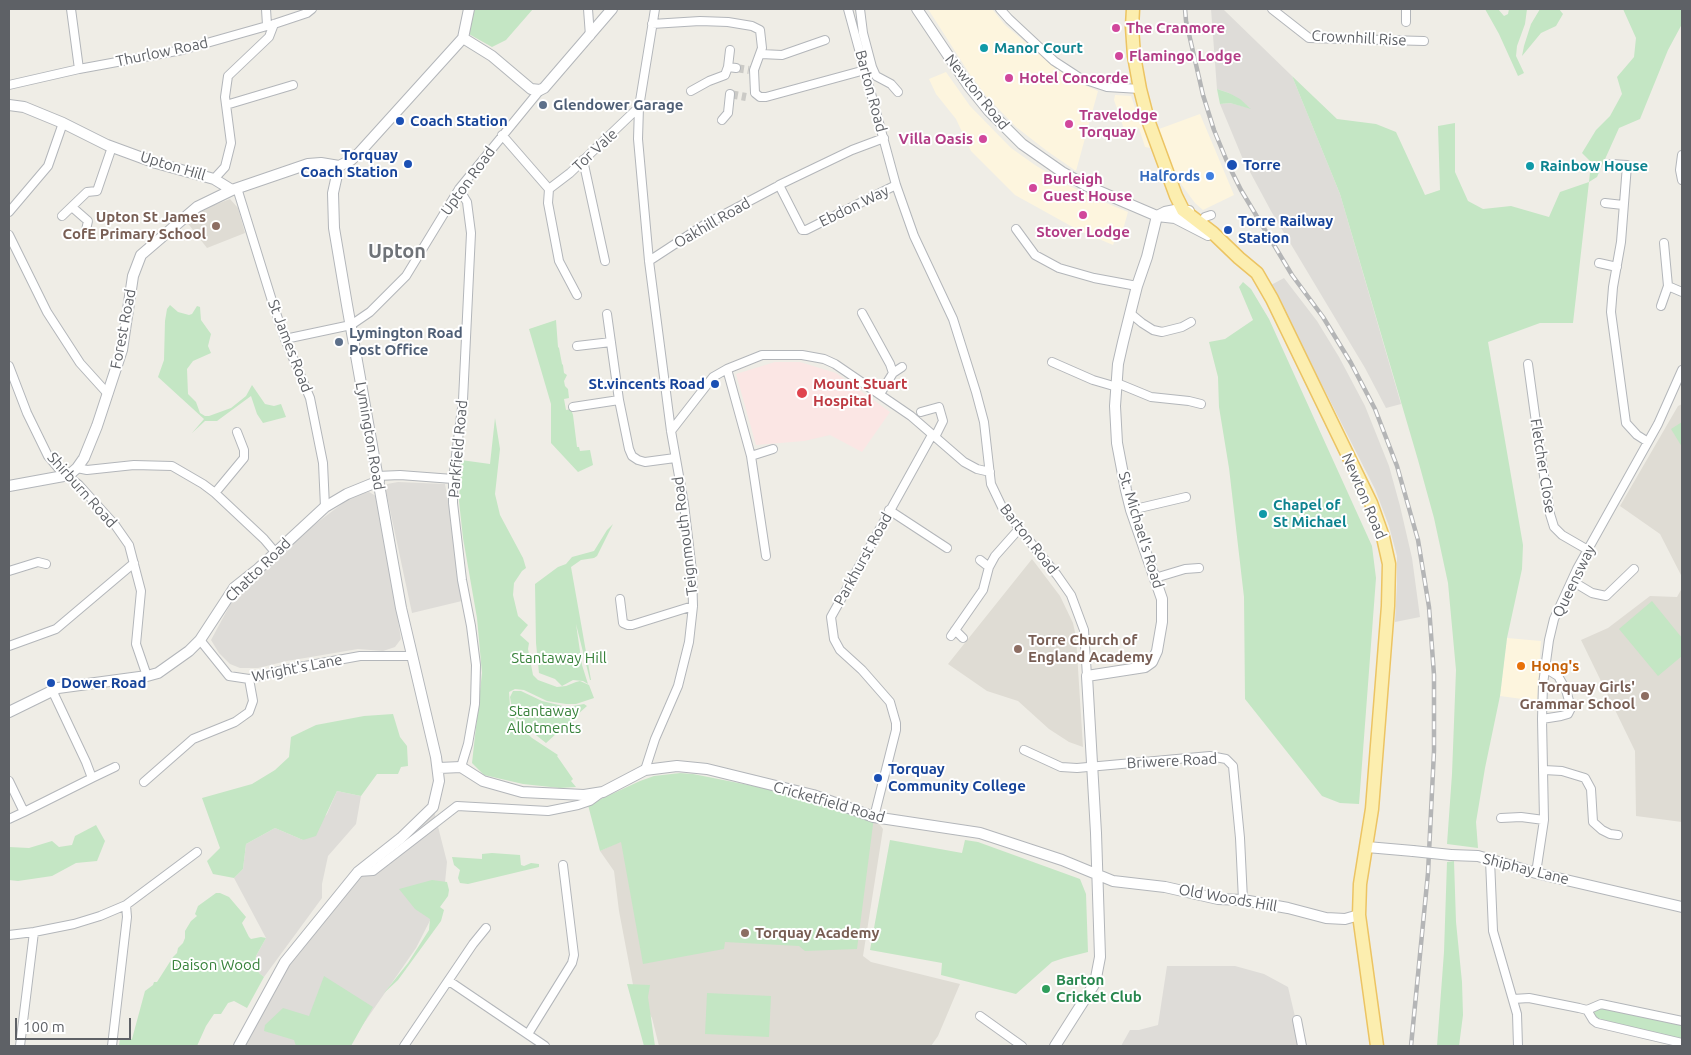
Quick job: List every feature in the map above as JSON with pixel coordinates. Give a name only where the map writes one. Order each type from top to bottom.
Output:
[{"type":"main road","points":[[1133,9],[1134,56],[1140,89],[1148,120],[1176,196],[1183,210],[1203,217],[1213,233],[1224,244]]},
{"type":"main road","points":[[1171,182],[1189,206],[1247,257],[1257,272]]},
{"type":"main road","name":"Newton Road","points":[[1224,244],[1257,272],[1272,299],[1371,503],[1383,537],[1389,564],[1383,681],[1372,808],[1360,884],[1359,915],[1377,1046]]},
{"type":"street","points":[[71,9],[79,69]]},
{"type":"street","points":[[214,179],[225,167],[230,143],[225,97],[228,76],[269,37],[270,24],[266,9]]},
{"type":"street","name":"Thurlow Road","points":[[9,85],[79,69],[182,50],[307,13],[312,9]]},
{"type":"street","points":[[235,189],[308,164],[321,163],[339,166],[351,160],[462,38],[469,9]]},
{"type":"street","points":[[588,9],[590,36]]},
{"type":"street","name":"Upton Road","points":[[285,339],[351,325],[370,312],[406,276],[459,189],[540,90],[544,88],[612,9]]},
{"type":"street","name":"Teignmouth Road","points":[[645,770],[655,739],[678,686],[689,642],[693,606],[692,571],[684,504],[671,431],[649,261],[638,139],[639,107],[654,9]]},
{"type":"street","name":"Barton Road","points":[[848,9],[896,185],[914,236],[953,319],[984,422],[991,484],[1002,507],[1057,575],[1071,596],[1084,630],[1093,766],[1100,950],[1096,978],[1084,1003],[1055,1046]]},
{"type":"street","name":"Barton Road","points":[[860,9],[863,32],[876,76],[891,84],[898,92]]},
{"type":"street","name":"Newton Road","points":[[917,9],[968,85],[989,111],[1022,144],[1062,172],[1087,186],[1175,218],[1224,244]]},
{"type":"street","points":[[1000,9],[1008,19],[1054,61],[1080,78],[1107,86],[1140,89]]},
{"type":"street","name":"Crownhill Rise","points":[[1272,9],[1309,38],[1424,41]]},
{"type":"street","points":[[1406,9],[1406,22]]},
{"type":"street","points":[[652,24],[700,21],[728,22],[752,26],[760,30],[762,48],[751,70],[755,93],[760,97],[865,70]]},
{"type":"street","points":[[462,38],[492,56],[531,89],[540,90]]},
{"type":"street","points":[[760,54],[782,54],[825,40]]},
{"type":"street","points":[[691,91],[708,81],[725,75],[732,67],[730,50]]},
{"type":"street","points":[[226,104],[293,85]]},
{"type":"street","points":[[746,97],[755,93]]},
{"type":"street","points":[[722,120],[728,114],[730,94]]},
{"type":"street","name":"Upton Hill","points":[[9,105],[24,107],[63,123],[112,147],[156,163],[214,179],[235,189]]},
{"type":"street","name":"Tor Vale","points":[[548,189],[570,173],[639,107]]},
{"type":"street","points":[[9,212],[48,166],[63,123]]},
{"type":"street","points":[[502,135],[548,189],[548,203],[558,261],[577,295]]},
{"type":"street","name":"Oakhill Road","points":[[649,261],[704,225],[778,186],[852,150],[884,138]]},
{"type":"street","points":[[62,216],[87,192],[97,191],[112,147]]},
{"type":"street","points":[[1682,155],[1680,170],[1682,180]]},
{"type":"street","points":[[583,160],[606,261]]},
{"type":"street","points":[[1611,164],[1627,165],[1621,242],[1613,287],[1611,312],[1626,423],[1637,435],[1648,442]]},
{"type":"street","name":"Lymington Road","points":[[339,166],[333,194],[334,228],[400,608],[439,768],[439,781],[432,807],[401,838],[358,872]]},
{"type":"street","name":"Ebdon Way","points":[[778,186],[802,230],[806,230],[896,185]]},
{"type":"street","name":"St James Road","points":[[235,189],[285,339],[310,398],[324,463],[325,507]]},
{"type":"street","name":"Forest Road","points":[[69,475],[84,458],[108,394],[122,350],[133,276],[141,255],[197,208],[235,189]]},
{"type":"street","name":"Parkfield Road","points":[[459,189],[467,202],[471,234],[462,408],[453,479],[456,534],[476,666],[475,704],[468,744],[461,767]]},
{"type":"street","points":[[1161,214],[1171,206],[1176,196]]},
{"type":"street","points":[[1604,203],[1623,205]]},
{"type":"street","points":[[72,207],[88,221],[86,230]]},
{"type":"street","name":"Newton Road","points":[[1161,214],[1183,210]]},
{"type":"street","name":"St. Michael's Road","points":[[1088,676],[1145,667],[1152,662],[1157,651],[1163,608],[1155,578],[1131,510],[1121,470],[1115,406],[1118,364],[1130,313],[1161,214]]},
{"type":"street","points":[[1016,229],[1034,255],[1059,268],[1094,278],[1137,286]]},
{"type":"street","points":[[9,235],[47,312],[80,363],[108,394]]},
{"type":"street","points":[[1662,306],[1668,286],[1664,243]]},
{"type":"street","points":[[1599,263],[1617,267]]},
{"type":"street","points":[[1668,286],[1682,292]]},
{"type":"street","points":[[862,313],[893,373]]},
{"type":"street","points":[[1130,313],[1153,330],[1162,332],[1182,327],[1191,322]]},
{"type":"street","points":[[607,314],[619,400],[632,456],[644,462],[675,458]]},
{"type":"street","points":[[577,346],[611,342]]},
{"type":"street","points":[[671,431],[713,377],[727,369],[762,355],[811,356],[834,364],[911,416],[964,462],[977,469],[990,472]]},
{"type":"street","points":[[1052,362],[1093,380],[1117,385],[1152,397],[1201,404]]},
{"type":"street","name":"Fletcher Close","points":[[1528,364],[1550,514],[1554,527],[1562,535],[1588,550]]},
{"type":"street","name":"Shirburn Road","points":[[9,366],[27,412],[48,456],[59,469],[80,485],[115,525],[129,545],[141,591],[136,644],[148,676]]},
{"type":"street","points":[[880,394],[893,373],[902,367]]},
{"type":"street","points":[[727,369],[751,456],[766,556]]},
{"type":"street","name":"Queensway","points":[[1536,873],[1544,820],[1542,718],[1545,668],[1554,619],[1588,550],[1658,424],[1682,370]]},
{"type":"street","points":[[573,407],[619,400]]},
{"type":"street","name":"Parkhurst Road","points":[[874,817],[896,730],[896,723],[890,702],[862,670],[840,650],[834,639],[831,617],[889,510],[943,421],[939,407],[922,412]]},
{"type":"street","points":[[215,493],[244,458],[244,450],[237,432]]},
{"type":"street","points":[[751,456],[773,449]]},
{"type":"street","points":[[77,468],[87,470],[134,465],[172,466],[215,493],[264,539],[275,552]]},
{"type":"street","points":[[9,486],[69,475]]},
{"type":"street","points":[[378,478],[400,475],[453,479]]},
{"type":"street","name":"Chatto Road","points":[[9,712],[52,690],[158,673],[189,651],[200,640],[234,588],[325,507],[378,478]]},
{"type":"street","points":[[1131,510],[1186,497]]},
{"type":"street","points":[[889,510],[933,534],[947,548]]},
{"type":"street","points":[[963,638],[953,633],[982,590],[989,567],[995,556],[1019,529]]},
{"type":"street","points":[[9,571],[42,563],[37,553]]},
{"type":"street","points":[[980,560],[989,567]]},
{"type":"street","points":[[9,646],[56,629],[134,563]]},
{"type":"street","points":[[1155,578],[1199,568]]},
{"type":"street","points":[[1572,581],[1592,593],[1606,596],[1634,569]]},
{"type":"street","points":[[620,599],[623,623],[632,626],[693,606]]},
{"type":"street","name":"Wright's Lane","points":[[200,640],[228,676],[250,678],[360,656],[411,656]]},
{"type":"street","points":[[1542,718],[1568,714],[1571,708],[1566,690],[1558,676],[1545,668]]},
{"type":"street","points":[[144,782],[193,739],[235,722],[250,712],[253,701],[250,678]]},
{"type":"street","points":[[52,690],[92,778]]},
{"type":"street","name":"Briwere Road","points":[[1024,750],[1062,767],[1077,768],[1210,756],[1226,759],[1233,766],[1240,838],[1243,900]]},
{"type":"street","name":"Cricketfield Road","points":[[645,770],[677,766],[707,769],[813,796],[874,817],[980,833],[1062,860],[1098,876]]},
{"type":"street","points":[[9,818],[115,767]]},
{"type":"street","points":[[439,768],[461,767],[482,781],[522,792],[584,795],[603,792]]},
{"type":"street","points":[[239,1046],[285,962],[358,872],[373,871],[458,806],[548,811],[590,801],[645,770]]},
{"type":"street","points":[[1544,770],[1562,771],[1585,778],[1591,789],[1593,822],[1602,830],[1618,835]]},
{"type":"street","points":[[9,781],[24,812]]},
{"type":"street","points":[[1501,818],[1522,817],[1544,820]]},
{"type":"street","name":"Shiphay Lane","points":[[1366,847],[1451,855],[1459,854],[1682,906]]},
{"type":"street","points":[[9,935],[74,924],[100,916],[126,904],[197,852]]},
{"type":"street","points":[[1490,860],[1493,931],[1513,999],[1518,1046]]},
{"type":"street","points":[[528,1034],[572,963],[574,956],[563,865]]},
{"type":"street","name":"Old Woods Hill","points":[[1098,876],[1113,881],[1165,887],[1218,899],[1243,900],[1288,908],[1326,918],[1345,919],[1359,915]]},
{"type":"street","points":[[112,1046],[127,917],[126,904]]},
{"type":"street","points":[[404,1046],[473,944],[486,928]]},
{"type":"street","points":[[20,1046],[34,932]]},
{"type":"street","points":[[448,981],[545,1046]]},
{"type":"street","points":[[1513,999],[1529,998],[1587,1010],[1601,1004],[1682,1021]]},
{"type":"street","points":[[1587,1010],[1597,1023],[1682,1043]]},
{"type":"street","points":[[980,1016],[1022,1046]]},
{"type":"street","points":[[1297,1020],[1302,1046]]},
{"type":"shaded area","points":[[928,9],[992,9],[1005,25],[1056,68],[1078,82],[1098,91],[1076,171],[1016,127],[986,96]]},
{"type":"shaded area","points":[[1211,9],[1223,9],[1292,76],[1340,194],[1401,404],[1386,408],[1365,368],[1271,211],[1242,157],[1220,104],[1230,103],[1250,108],[1229,93],[1217,89]]},
{"type":"shaded area","points":[[946,72],[970,106],[1011,148],[1066,184],[1128,212],[1120,240],[1115,239],[1113,245],[1080,231],[1015,195],[971,151],[956,119],[936,94],[929,79]]},
{"type":"shaded area","points":[[1115,95],[1131,96],[1150,148],[1145,147],[1139,128],[1125,132],[1114,100]]},
{"type":"shaded area","points":[[1200,114],[1234,195],[1203,210],[1195,203],[1175,176],[1159,129]]},
{"type":"shaded area","name":"Upton St James CofE Primary School","points":[[230,199],[238,208],[245,233],[207,248],[186,221],[206,208]]},
{"type":"shaded area","points":[[1284,278],[1317,321],[1365,406],[1389,466],[1400,506],[1412,558],[1420,617],[1395,622],[1397,556],[1389,526],[1375,489],[1271,285]]},
{"type":"shaded area","name":"Mount Stuart Hospital","points":[[775,362],[800,362],[836,373],[890,412],[862,452],[830,435],[804,441],[756,445],[736,374]]},
{"type":"shaded area","points":[[1682,404],[1682,577],[1660,534],[1620,506],[1678,406]]},
{"type":"shaded area","points":[[398,482],[445,484],[466,600],[412,613],[386,491],[387,484]]},
{"type":"shaded area","points":[[369,492],[376,496],[389,565],[401,639],[395,647],[383,651],[358,649],[258,668],[240,668],[230,664],[219,653],[211,640],[231,603],[244,587],[310,528],[347,500],[359,494]]},
{"type":"shaded area","name":"Torre Church of England Academy","points":[[1032,559],[1060,596],[1073,623],[1076,637],[1083,747],[1069,742],[1049,729],[1018,701],[987,691],[948,664]]},
{"type":"shaded area","name":"Torquay Girls' Grammar School","points":[[1682,588],[1682,822],[1636,816],[1635,751],[1581,640],[1608,628],[1650,596],[1677,597]]},
{"type":"shaded area","points":[[1507,638],[1541,641],[1537,701],[1500,696]]},
{"type":"shaded area","points":[[337,791],[361,796],[356,824],[328,856],[322,884],[322,898],[264,977],[259,973],[255,962],[256,956],[266,938],[234,878],[243,869],[246,844],[275,828],[303,840],[327,814]]},
{"type":"shaded area","points":[[433,807],[447,862],[444,893],[416,948],[348,1046],[239,1046],[285,962],[358,872]]},
{"type":"shaded area","name":"Torquay Academy","points":[[874,817],[883,829],[863,956],[871,962],[960,984],[938,1036],[931,1046],[659,1046],[652,1018],[634,990],[619,911],[614,871],[600,851],[621,841]]},
{"type":"shaded area","points":[[1167,966],[1235,966],[1264,974],[1288,987],[1302,1046],[1121,1046],[1130,1030],[1139,1030],[1158,1025]]},
{"type":"green space","points":[[475,9],[533,9],[506,40],[492,47],[467,33]]},
{"type":"green space","points":[[1485,9],[1498,9],[1504,16],[1508,14],[1509,9],[1527,9],[1516,56],[1524,73],[1518,76],[1499,34]]},
{"type":"green space","points":[[1540,9],[1559,9],[1563,14],[1556,26],[1541,33],[1522,56],[1531,24]]},
{"type":"green space","points":[[1623,9],[1682,9],[1682,24],[1668,50],[1640,119],[1619,128],[1597,177],[1589,182],[1591,162],[1582,153],[1596,130],[1610,116],[1622,94],[1617,77],[1634,57],[1636,38]]},
{"type":"green space","points":[[1292,76],[1337,119],[1376,124],[1396,132],[1425,195],[1440,190],[1438,126],[1455,123],[1455,172],[1468,201],[1483,209],[1511,206],[1549,217],[1560,192],[1589,182],[1573,323],[1540,323],[1488,342],[1523,545],[1522,569],[1507,638],[1500,696],[1476,822],[1478,848],[1447,844],[1456,670],[1448,583],[1434,518],[1418,460],[1340,194]]},
{"type":"green space","points":[[1217,89],[1240,99],[1251,109],[1230,103],[1220,104]]},
{"type":"green space","points":[[1243,282],[1251,289],[1269,319],[1372,546],[1376,578],[1359,804],[1340,803],[1322,796],[1245,699],[1244,597],[1229,468],[1219,407],[1218,377],[1209,342],[1225,339],[1253,320],[1239,287]]},
{"type":"green space","points":[[170,305],[178,312],[189,315],[192,314],[197,306],[200,307],[201,320],[211,334],[208,346],[211,353],[193,361],[187,369],[188,394],[196,402],[200,413],[209,416],[231,408],[246,396],[252,385],[265,404],[274,406],[281,404],[286,417],[263,423],[257,414],[251,396],[217,421],[205,421],[192,433],[204,419],[158,377],[164,360],[165,321],[167,309]]},
{"type":"green space","points":[[556,320],[558,347],[564,373],[567,375],[564,381],[568,389],[569,398],[564,399],[566,410],[571,409],[573,415],[577,447],[579,447],[580,451],[590,450],[593,465],[578,472],[551,443],[551,404],[529,329]]},
{"type":"green space","points":[[495,418],[500,449],[495,494],[500,515],[523,558],[526,568],[514,583],[513,595],[518,616],[528,625],[520,635],[529,643],[528,649],[533,675],[538,680],[557,687],[580,681],[589,685],[594,698],[576,704],[566,704],[547,701],[524,690],[515,689],[509,692],[510,706],[513,717],[518,725],[532,738],[558,755],[576,787],[560,788],[523,784],[484,775],[472,763],[482,673],[477,618],[463,538],[459,501],[461,460],[490,464]]},
{"type":"green space","points":[[1682,422],[1682,447],[1671,429]]},
{"type":"green space","name":"Stantaway Hill","points":[[613,524],[597,556],[581,560],[571,567],[591,680],[576,624],[582,665],[588,684],[583,681],[573,680],[562,686],[555,679],[539,673],[536,643],[535,584],[558,567],[566,564],[572,557],[594,551]]},
{"type":"green space","points":[[1652,601],[1682,638],[1682,656],[1658,676],[1619,629]]},
{"type":"green space","name":"Stantaway Allotments","points":[[513,691],[521,691],[542,701],[567,707],[584,704],[587,706],[546,743],[517,720],[512,709],[510,697]]},
{"type":"green space","points":[[393,714],[400,737],[407,746],[408,766],[401,767],[398,774],[377,774],[361,796],[337,791],[316,836],[303,840],[275,828],[246,844],[243,869],[234,878],[213,874],[207,861],[220,848],[202,798],[252,784],[275,770],[289,757],[291,737],[316,725],[364,716]]},
{"type":"green space","points":[[680,773],[799,795],[874,817],[857,949],[805,951],[799,946],[725,942],[724,949],[643,964],[621,842],[600,851],[588,805],[654,776]]},
{"type":"green space","points":[[96,825],[105,841],[97,861],[76,863],[52,876],[18,881],[9,880],[9,847],[29,848],[52,841],[59,847],[72,845],[75,836]]},
{"type":"green space","points":[[890,840],[962,853],[965,840],[978,842],[1080,879],[1086,894],[1088,952],[1052,962],[1016,994],[941,975],[942,963],[870,950]]},
{"type":"green space","points":[[482,854],[520,855],[521,865],[524,866],[531,863],[539,864],[539,867],[468,884],[460,883],[458,878],[460,870],[454,865],[452,857],[482,859]]},
{"type":"green space","points":[[1454,861],[1456,922],[1463,1015],[1459,1046],[1437,1046],[1444,952],[1447,862]]},
{"type":"green space","points":[[432,880],[447,882],[449,890],[448,896],[440,907],[444,910],[441,921],[398,980],[384,993],[408,963],[429,930],[430,919],[415,909],[399,889]]},
{"type":"green space","name":"Daison Wood","points":[[216,893],[229,897],[246,917],[242,923],[251,939],[266,938],[256,956],[255,962],[259,973],[264,977],[247,1008],[234,1001],[228,1003],[221,1014],[214,1014],[197,1046],[119,1046],[120,1038],[132,1039],[145,991],[154,982],[157,982],[177,953],[185,938],[185,931],[191,921],[197,916],[195,914],[198,906]]},
{"type":"green space","points":[[324,976],[373,1007],[351,1046],[296,1046],[294,1040],[264,1031],[265,1025],[283,1008],[309,1016]]},
{"type":"green space","points":[[627,984],[650,985],[648,997],[655,1046],[644,1046]]},
{"type":"green space","points":[[707,993],[771,996],[769,1037],[705,1034]]},
{"type":"green space","points":[[1600,1004],[1682,1022],[1682,1039],[1599,1019],[1595,1016],[1594,1012],[1595,1008]]},
{"type":"tunnel","points":[[736,68],[749,70]]},
{"type":"tunnel","points":[[730,94],[746,97]]},
{"type":"railway","points":[[1185,9],[1203,95],[1214,130],[1228,164],[1241,190],[1292,275],[1323,317],[1351,363],[1375,409],[1397,466],[1418,540],[1429,607],[1434,675],[1434,751],[1428,873],[1411,1046]]},
{"type":"place","name":"The Cranmore","points":[[1116,28]]},
{"type":"place","name":"Manor Court","points":[[984,48]]},
{"type":"place","name":"Flamingo Lodge","points":[[1119,56]]},
{"type":"place","name":"Hotel Concorde","points":[[1009,78]]},
{"type":"place","name":"Glendower Garage","points":[[543,105]]},
{"type":"place","name":"Coach Station","points":[[400,121]]},
{"type":"place","name":"Travelodge Torquay","points":[[1069,124]]},
{"type":"place","name":"Villa Oasis","points":[[983,139]]},
{"type":"place","name":"Torquay Coach Station","points":[[408,164]]},
{"type":"place","name":"Torre","points":[[1232,165]]},
{"type":"place","name":"Rainbow House","points":[[1530,166]]},
{"type":"place","name":"Halfords","points":[[1210,176]]},
{"type":"place","name":"Burleigh Guest House","points":[[1033,188]]},
{"type":"place","name":"Stover Lodge","points":[[1083,215]]},
{"type":"place","name":"Upton St James CofE Primary School","points":[[216,226]]},
{"type":"place","name":"Torre Railway Station","points":[[1228,230]]},
{"type":"place","name":"Lymington Road Post Office","points":[[339,342]]},
{"type":"place","name":"St.vincents Road","points":[[715,384]]},
{"type":"place","name":"Mount Stuart Hospital","points":[[802,393]]},
{"type":"place","name":"Chapel of St Michael","points":[[1263,514]]},
{"type":"place","name":"Torre Church of England Academy","points":[[1018,649]]},
{"type":"place","name":"Hong's","points":[[1521,666]]},
{"type":"place","name":"Dower Road","points":[[51,683]]},
{"type":"place","name":"Torquay Girls' Grammar School","points":[[1645,696]]},
{"type":"place","name":"Torquay Community College","points":[[878,778]]},
{"type":"place","name":"Torquay Academy","points":[[745,933]]},
{"type":"place","name":"Barton Cricket Club","points":[[1046,989]]},
{"type":"district","name":"Upton","points":[[397,251]]}]
